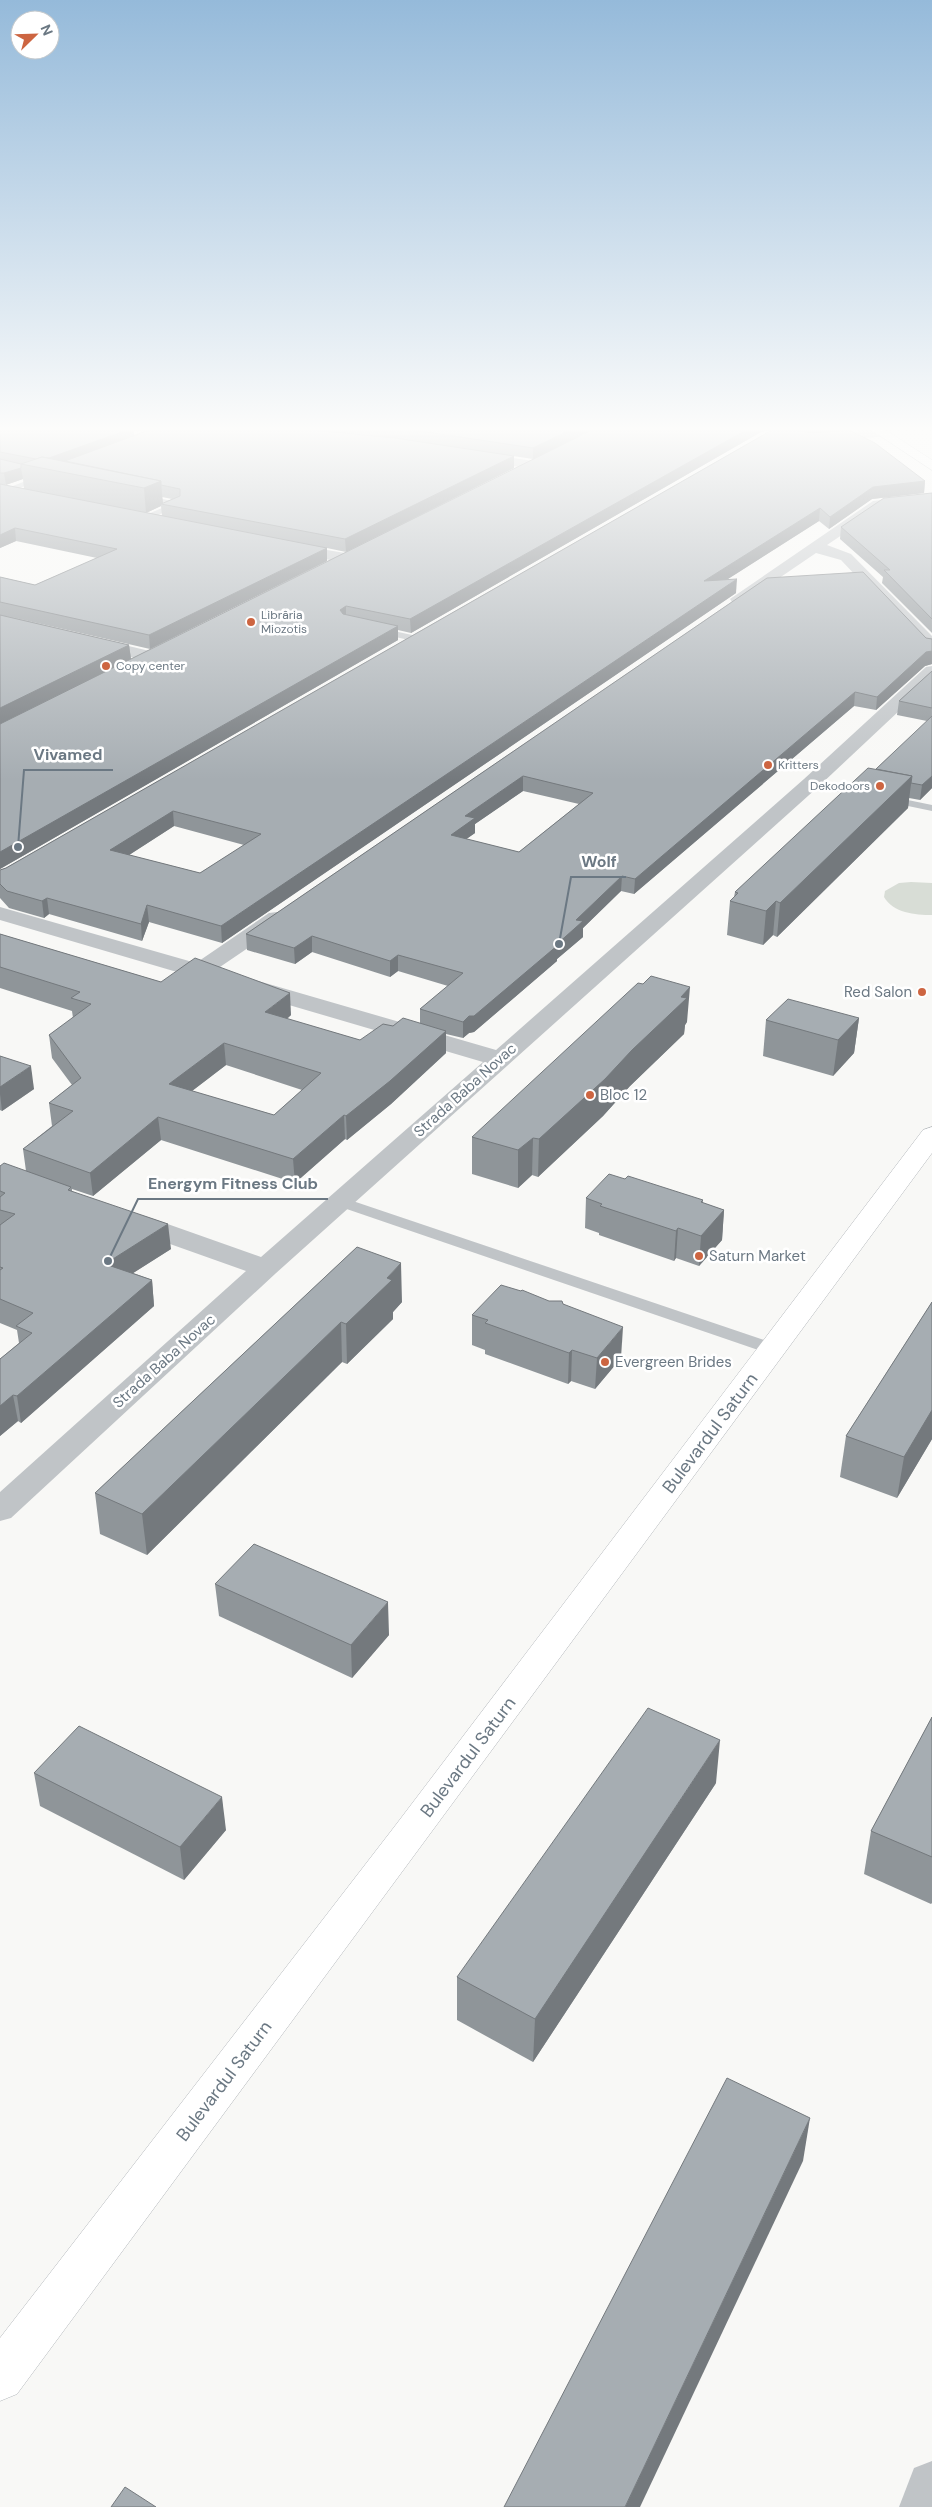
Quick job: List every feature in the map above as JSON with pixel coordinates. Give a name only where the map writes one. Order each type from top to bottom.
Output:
[{"type":"main road","name":"Bulevardul Saturn","points":[[0,2377],[932,1135]]},
{"type":"street","points":[[281,546],[345,558]]},
{"type":"street","points":[[725,608],[815,546]]},
{"type":"street","points":[[812,548],[829,550],[846,557],[932,646]]},
{"type":"street","points":[[320,572],[362,550]]},
{"type":"street","points":[[401,649],[433,630]]},
{"type":"street","points":[[76,639],[152,657]]},
{"type":"street","points":[[134,666],[168,648]]},
{"type":"street","name":"Strada Baba Novac","points":[[0,1510],[265,1268],[811,782],[932,671]]},
{"type":"street","points":[[200,971],[295,906]]},
{"type":"street","points":[[0,913],[500,1059]]},
{"type":"street","points":[[110,1213],[265,1268]]},
{"type":"street","points":[[924,2507],[932,2486]]},
{"type":"lane","points":[[365,628],[418,639]]},
{"type":"lane","points":[[811,782],[932,808]]},
{"type":"lane","points":[[341,1202],[773,1349]]},
{"type":"shaded area","points":[[899,883],[932,883],[932,915],[912,914],[899,910],[893,907],[884,897],[885,891]]},
{"type":"building","points":[[102,546],[317,546],[327,548],[149,635],[0,602],[0,577],[35,585],[117,549]]},
{"type":"building","points":[[358,546],[540,546],[410,619],[346,606],[340,610],[343,614],[398,626],[0,852],[0,724]]},
{"type":"building","points":[[569,546],[760,546],[704,581],[737,579],[221,926],[147,905],[141,924],[47,898],[42,901],[7,891],[0,884],[0,870]],"holes":[[[173,811],[261,834],[200,873],[110,850]]]},
{"type":"building","points":[[863,546],[932,546],[932,619],[884,570],[890,570]]},
{"type":"building","points":[[863,572],[926,638],[932,639],[932,651],[926,652],[877,697],[855,692],[635,879],[622,876],[576,920],[583,921],[556,945],[558,945],[474,1016],[469,1016],[463,1022],[420,1009],[463,973],[398,955],[390,961],[312,936],[294,948],[246,934],[767,578]],"holes":[[[523,776],[593,793],[519,852],[451,835],[475,818],[465,816]]]},
{"type":"building","points":[[0,615],[129,645],[0,708]]},
{"type":"building","points":[[932,671],[932,708],[899,701]]},
{"type":"building","points":[[932,716],[932,776],[922,785],[911,783],[912,776],[876,769]]},
{"type":"building","points":[[868,768],[912,776],[780,903],[776,901],[766,911],[730,901],[738,893],[735,892]]},
{"type":"building","points":[[0,934],[161,982],[195,958],[290,993],[265,1012],[360,1040],[383,1024],[393,1026],[403,1018],[446,1031],[390,1081],[346,1116],[344,1115],[293,1159],[158,1117],[90,1173],[23,1149],[73,1111],[49,1103],[81,1078],[49,1035],[91,1004],[71,998],[80,992],[0,967]],"holes":[[[224,1043],[321,1073],[274,1115],[169,1084]]]},
{"type":"building","points":[[651,976],[690,987],[681,997],[687,998],[632,1050],[605,1079],[539,1139],[533,1138],[518,1150],[472,1137],[638,983],[643,984]]},
{"type":"building","points":[[788,999],[859,1018],[838,1040],[766,1020]]},
{"type":"building","points":[[0,1056],[31,1066],[0,1087]]},
{"type":"building","points":[[4,1163],[71,1187],[68,1190],[168,1224],[105,1264],[152,1280],[17,1396],[13,1395],[0,1406],[0,1359],[32,1333],[16,1326],[33,1313],[0,1299],[0,1270],[3,1268],[0,1267],[0,1225],[15,1214],[0,1210],[0,1197],[5,1193],[0,1191],[0,1166]]},
{"type":"building","points":[[609,1174],[625,1179],[628,1176],[703,1200],[701,1202],[724,1210],[701,1236],[678,1228],[676,1231],[600,1206],[602,1204],[586,1198]]},
{"type":"building","points":[[357,1247],[401,1263],[387,1278],[392,1280],[346,1324],[341,1322],[142,1514],[95,1493]]},
{"type":"building","points":[[501,1285],[522,1290],[549,1301],[562,1301],[563,1304],[623,1327],[597,1358],[572,1350],[569,1353],[485,1323],[488,1320],[472,1315]]},
{"type":"building","points":[[932,1302],[932,1410],[904,1457],[846,1436]]},
{"type":"building","points":[[254,1544],[388,1602],[351,1645],[215,1584]]},
{"type":"building","points":[[648,1708],[720,1740],[535,2019],[457,1977]]},
{"type":"building","points":[[932,1717],[932,1857],[871,1831]]},
{"type":"building","points":[[79,1726],[222,1797],[180,1847],[34,1773]]},
{"type":"building","points":[[727,2078],[810,2118],[625,2507],[504,2507]]},
{"type":"building","points":[[125,2487],[156,2507],[111,2507]]},
{"type":"place","name":"Librăria Miozotis","points":[[251,622]]},
{"type":"place","name":"Copy center","points":[[106,666]]},
{"type":"place","name":"Kritters","points":[[768,765]]},
{"type":"place","name":"Dekodoors","points":[[880,786]]},
{"type":"place","name":"Vivamed","points":[[18,847]]},
{"type":"place","name":"Wolf","points":[[559,944]]},
{"type":"place","name":"Red Salon","points":[[922,992]]},
{"type":"place","name":"Bloc 12","points":[[590,1095]]},
{"type":"place","name":"Saturn Market","points":[[699,1256]]},
{"type":"place","name":"Energym Fitness Club","points":[[108,1261]]},
{"type":"place","name":"Evergreen Brides","points":[[605,1362]]}]
